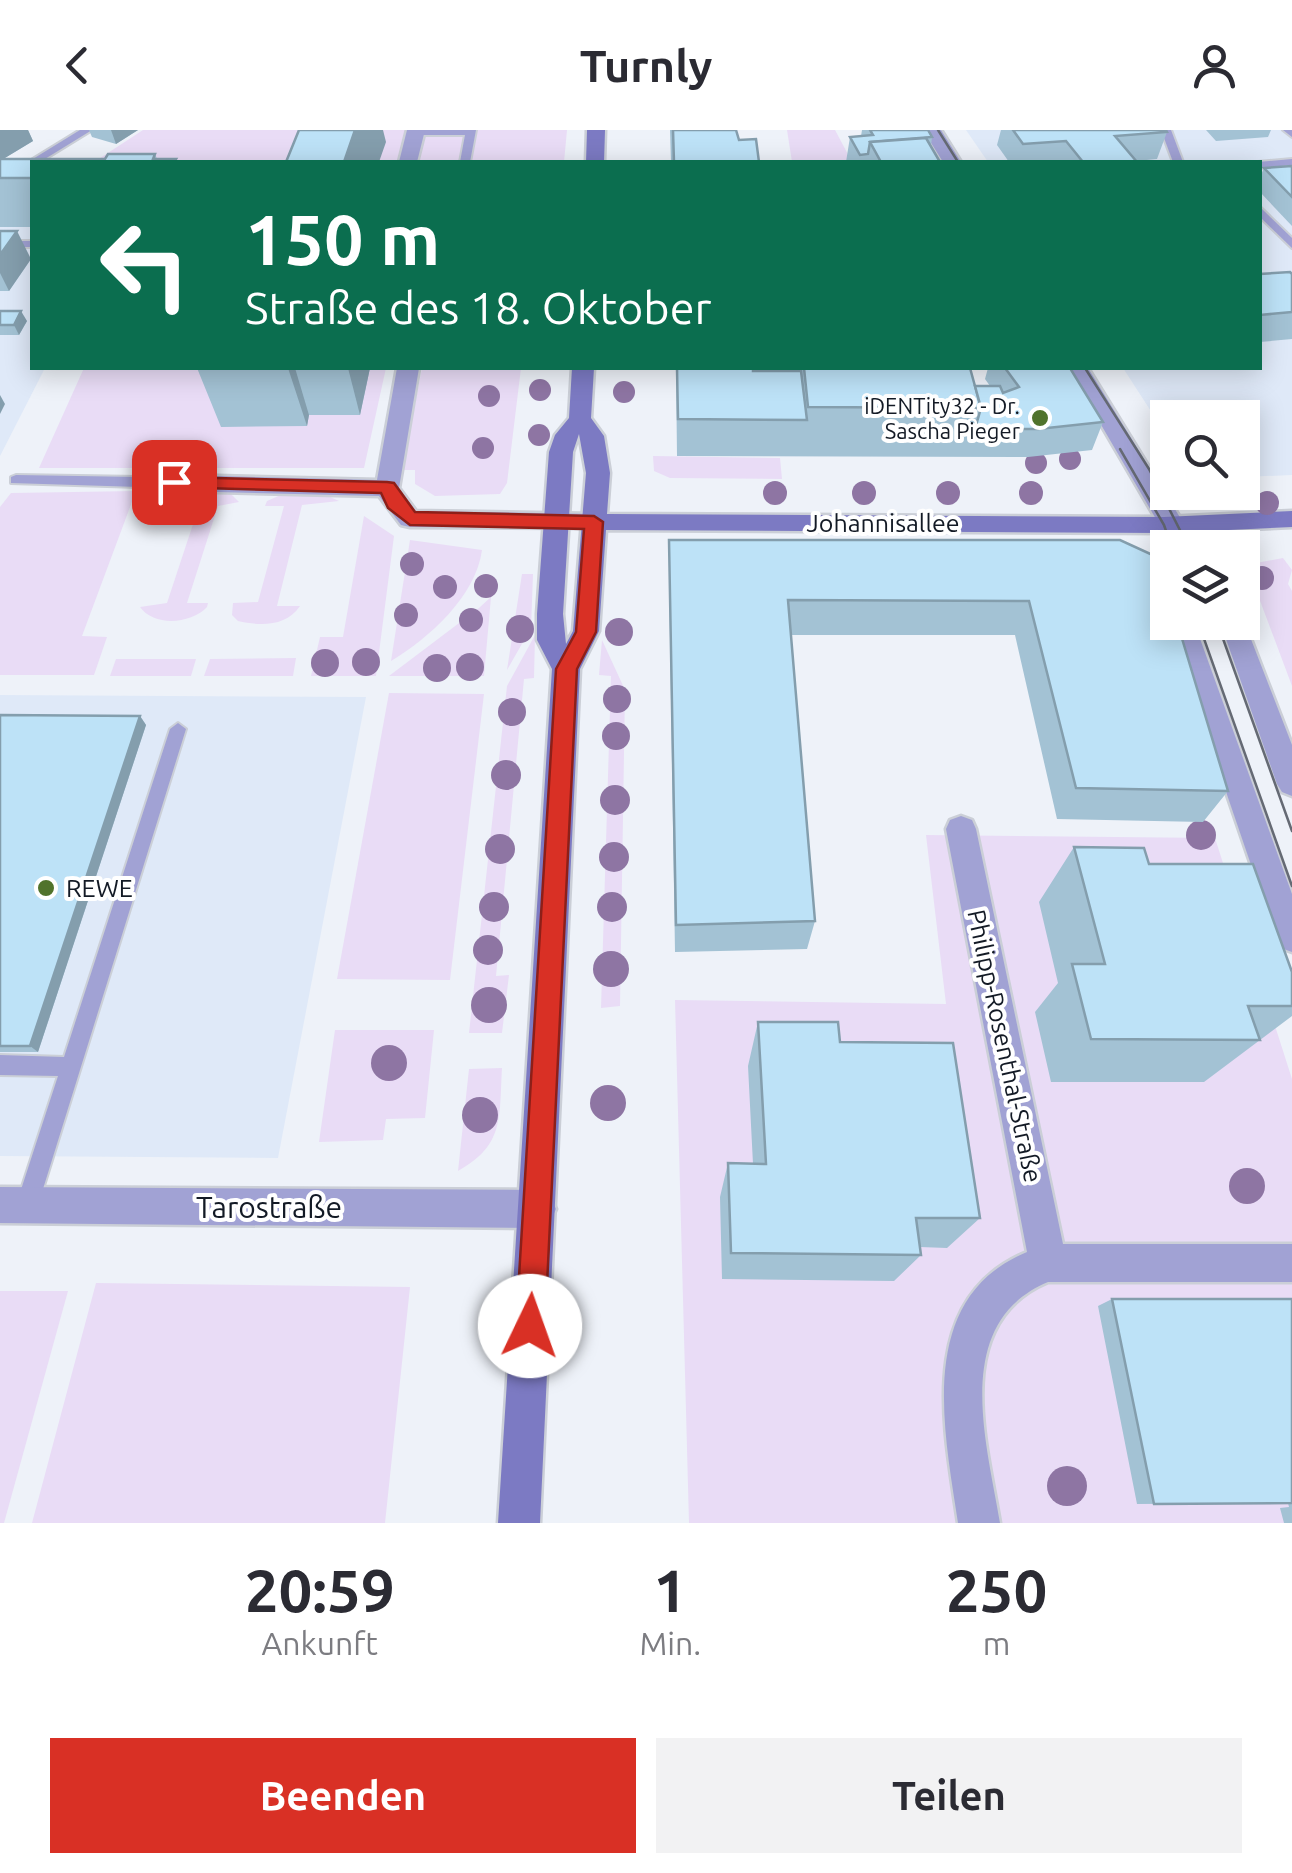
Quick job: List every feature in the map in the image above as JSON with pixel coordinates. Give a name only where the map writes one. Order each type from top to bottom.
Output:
[{"type":"main road","points":[[594,160],[596,130]]},
{"type":"main road","points":[[566,669],[550,640],[554,523],[562,446],[580,419],[583,370]]},
{"type":"main road","points":[[519,1523],[566,669],[586,632],[594,522],[597,454],[592,436],[580,419]]},
{"type":"main road","name":"Johannisallee","points":[[1214,530],[1292,519]]},
{"type":"main road","name":"Johannisallee","points":[[594,522],[1150,535]]},
{"type":"street","points":[[932,130],[951,160]]},
{"type":"street","points":[[409,160],[416,131]]},
{"type":"street","points":[[408,370],[387,488],[394,504],[410,518],[594,522]]},
{"type":"street","points":[[1079,370],[1168,530]]},
{"type":"street","points":[[139,482],[387,488]]},
{"type":"street","points":[[1187,640],[1292,938]]},
{"type":"street","points":[[1239,640],[1292,784]]},
{"type":"street","name":"Philipp-Rosenthal-Straße","points":[[961,829],[1048,1262]]},
{"type":"street","name":"Tarostraße","points":[[13,1205],[537,1208]]},
{"type":"street","points":[[979,1523],[962,1372],[973,1329],[1000,1292],[1029,1268],[1048,1262],[1292,1263]]},
{"type":"lane","points":[[37,160],[86,130]]},
{"type":"lane","points":[[1166,130],[1177,160]]},
{"type":"lane","points":[[416,131],[471,131],[465,160]]},
{"type":"lane","points":[[1262,164],[1292,162]]},
{"type":"lane","points":[[1262,214],[1292,245]]},
{"type":"lane","points":[[0,244],[30,244]]},
{"type":"lane","points":[[16,480],[139,482]]},
{"type":"lane","points":[[13,1205],[70,1067],[178,728]]},
{"type":"lane","points":[[0,1066],[70,1067]]},
{"type":"shaded area","points":[[143,130],[567,130],[564,160],[97,160]]},
{"type":"shaded area","points":[[787,130],[835,130],[851,160],[792,160]]},
{"type":"shaded area","points":[[966,130],[1292,130],[1292,475],[1260,476],[1260,400],[1150,400],[1150,410],[1124,370],[1262,370],[1262,160],[987,160]]},
{"type":"shaded area","points":[[0,189],[30,189],[30,370],[44,370],[0,456]]},
{"type":"shaded area","points":[[83,370],[386,370],[364,468],[39,468]]},
{"type":"shaded area","points":[[422,370],[521,370],[507,483],[500,494],[435,496],[415,484],[415,470],[402,470]]},
{"type":"shaded area","points":[[653,456],[780,458],[782,479],[670,478],[654,471]]},
{"type":"shaded area","points":[[136,491],[82,636],[107,637],[94,675],[0,675],[0,507],[11,493]]},
{"type":"shaded area","points":[[194,491],[228,491],[239,502],[218,506],[187,603],[208,603],[207,607],[182,620],[154,618],[140,607],[167,603],[199,506],[175,505]]},
{"type":"shaded area","points":[[290,491],[321,493],[339,501],[302,505],[277,606],[300,606],[288,618],[272,623],[238,621],[232,615],[233,603],[258,602],[284,506],[265,506],[267,501]]},
{"type":"shaded area","points":[[364,516],[394,536],[376,676],[311,676],[320,637],[343,637]]},
{"type":"shaded area","points":[[410,540],[482,550],[471,584],[461,599],[435,628],[391,661]]},
{"type":"shaded area","points":[[1283,558],[1292,570],[1288,584],[1292,591],[1292,686],[1260,601],[1260,562]]},
{"type":"shaded area","points":[[522,574],[533,574],[531,628],[507,670]]},
{"type":"shaded area","points":[[491,597],[484,676],[389,676],[479,608]]},
{"type":"shaded area","points":[[535,635],[534,678],[524,679],[496,976],[509,975],[502,1033],[469,1033],[507,686]]},
{"type":"shaded area","points":[[602,640],[625,690],[620,1006],[601,1008],[611,676],[599,675]]},
{"type":"shaded area","points":[[296,658],[293,676],[204,676],[210,659]]},
{"type":"shaded area","points":[[116,659],[196,659],[191,676],[110,676]]},
{"type":"shaded area","points":[[389,693],[484,694],[450,980],[337,979]]},
{"type":"shaded area","name":"REWE","points":[[0,695],[366,697],[278,1158],[0,1156]]},
{"type":"shaded area","points":[[926,835],[1215,838],[1292,1079],[1292,1523],[689,1523],[675,1000],[946,1004]]},
{"type":"shaded area","points":[[335,1030],[434,1030],[425,1118],[386,1119],[383,1140],[319,1142]]},
{"type":"shaded area","points":[[502,1068],[499,1115],[492,1140],[458,1171],[469,1069]]},
{"type":"shaded area","points":[[96,1283],[410,1287],[385,1523],[32,1523]]},
{"type":"shaded area","points":[[0,1291],[68,1291],[4,1523],[0,1523]]},
{"type":"building","points":[[299,130],[355,130],[345,160],[287,160]]},
{"type":"building","points":[[673,130],[736,130],[739,140],[756,139],[759,160],[674,160]]},
{"type":"building","points":[[870,130],[928,130],[932,137],[870,142],[868,154],[860,155],[850,137],[873,135]]},
{"type":"building","points":[[1013,130],[1167,132],[1115,136],[1135,160],[1081,160],[1066,141],[1023,144]]},
{"type":"building","points":[[926,138],[939,160],[880,160],[870,142]]},
{"type":"building","points":[[108,154],[155,154],[153,159],[176,159],[30,160],[30,178],[0,178],[0,159],[105,159]]},
{"type":"building","points":[[1292,166],[1292,197],[1264,168]]},
{"type":"building","points":[[0,231],[17,231],[0,255]]},
{"type":"building","points":[[1262,274],[1292,274],[1292,312],[1262,315]]},
{"type":"building","points":[[0,311],[21,311],[14,325],[0,325]]},
{"type":"building","points":[[677,370],[801,371],[807,420],[678,419]]},
{"type":"building","points":[[804,370],[971,370],[981,408],[808,407]]},
{"type":"building","points":[[1006,370],[1071,370],[1103,422],[1038,429],[975,429],[981,408],[975,386],[1000,386],[1003,393],[1019,387]]},
{"type":"building","points":[[669,540],[1120,540],[1150,554],[1150,640],[1182,640],[1228,791],[1076,788],[1029,601],[788,600],[815,921],[676,925]]},
{"type":"building","name":"REWE","points":[[0,715],[140,716],[30,1046],[0,1046]]},
{"type":"building","points":[[1074,847],[1144,848],[1149,864],[1253,864],[1292,972],[1292,1006],[1248,1006],[1260,1040],[1091,1039],[1072,964],[1105,964]]},
{"type":"building","points":[[758,1022],[838,1022],[840,1042],[953,1043],[980,1218],[916,1218],[921,1255],[731,1253],[728,1163],[766,1164]]},
{"type":"building","points":[[1112,1299],[1292,1299],[1292,1503],[1154,1504]]},
{"type":"tram line","points":[[938,130],[957,160]]},
{"type":"tram line","points":[[1086,370],[1149,469],[1180,530]]},
{"type":"tram line","points":[[1120,449],[1166,530]]},
{"type":"tram line","points":[[1204,640],[1292,886]]},
{"type":"tram line","points":[[1223,640],[1292,831]]},
{"type":"place","name":"iDENTity32 - Dr. Sascha Pieger","points":[[1040,418]]},
{"type":"place","name":"REWE","points":[[46,888]]},
{"type":"route","points":[[174,482],[387,488],[394,504],[410,518],[484,523],[594,522],[586,632],[583,644],[566,669],[530,1326]]}]
